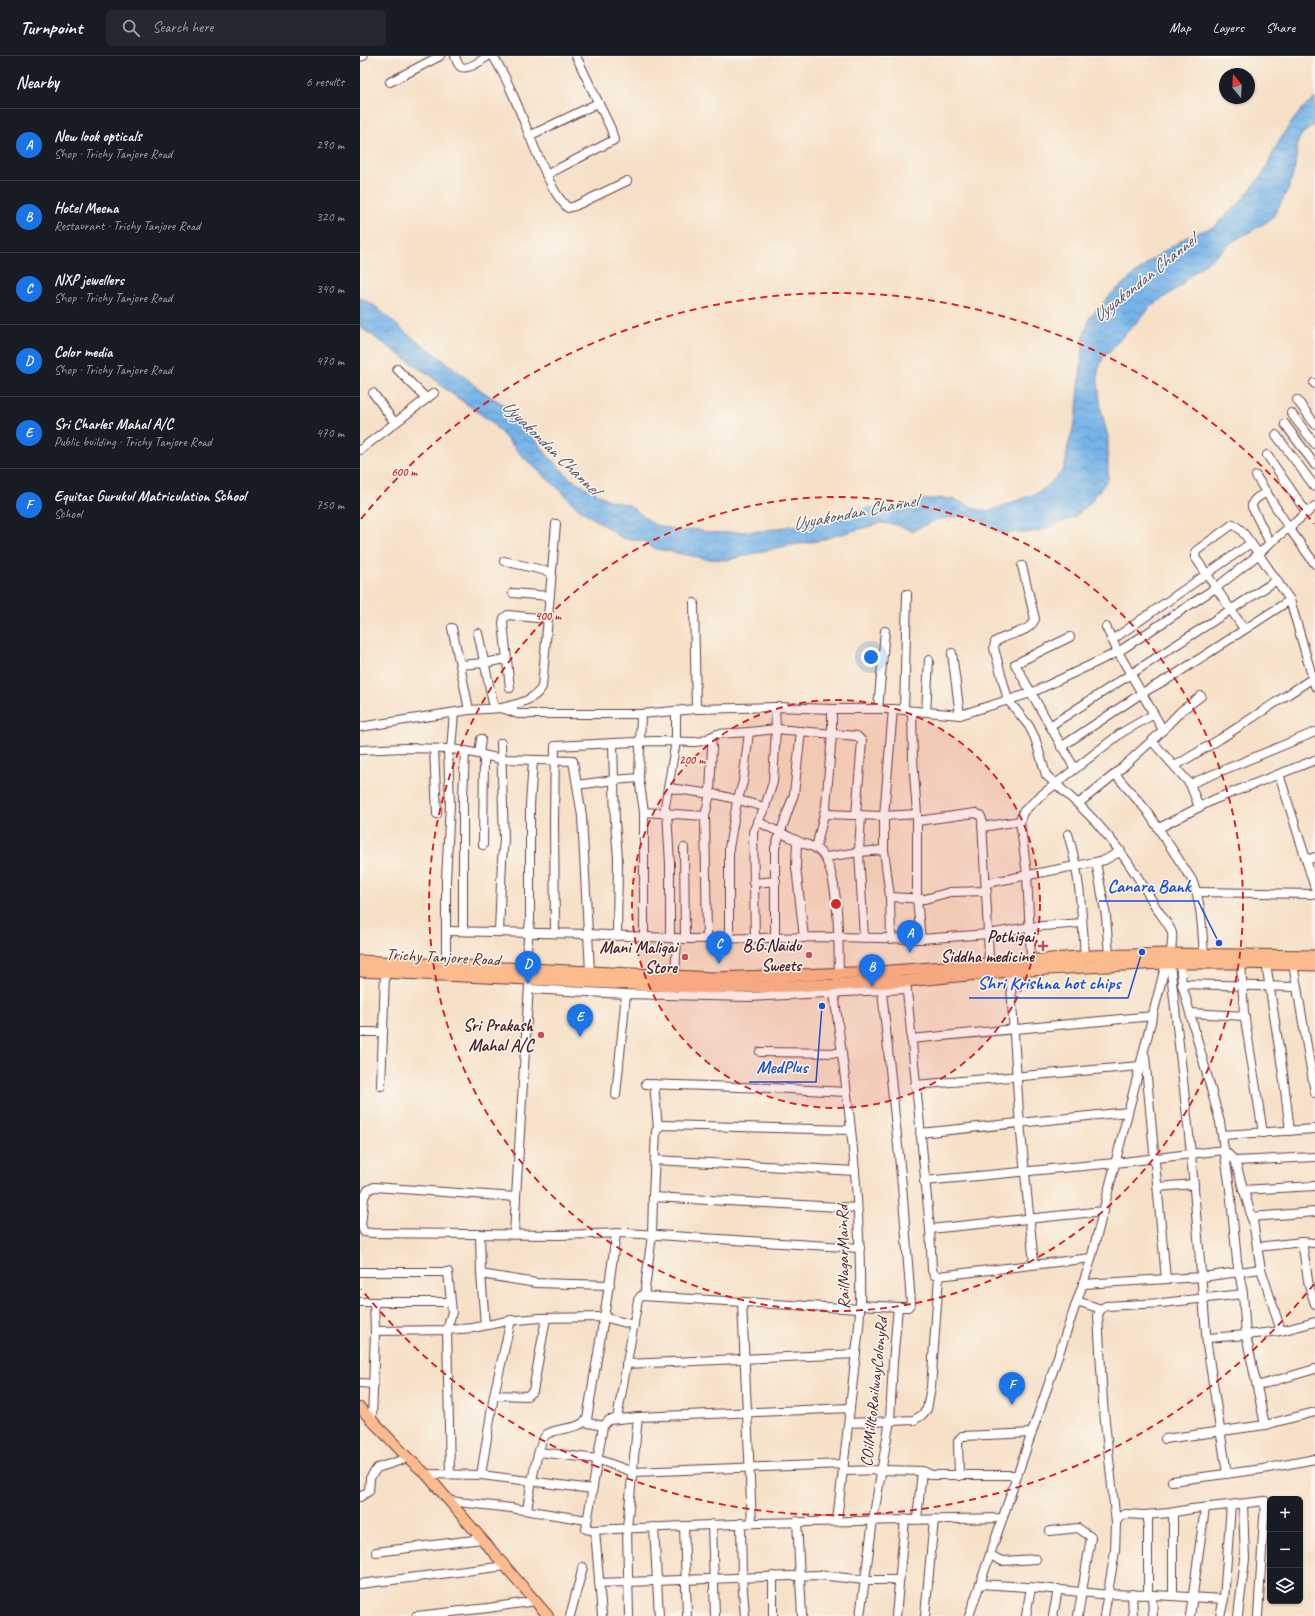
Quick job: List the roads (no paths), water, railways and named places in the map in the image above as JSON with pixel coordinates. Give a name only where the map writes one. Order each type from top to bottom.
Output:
[{"type":"highway","name":"Trichy Tanjore Road","points":[[360,961],[446,965],[528,979],[590,972],[714,978],[839,974],[1031,959],[1109,955],[1171,960],[1315,965]]},
{"type":"highway","name":"Trichy Tanjore Road","points":[[360,970],[714,988],[906,985],[1010,971],[1171,960],[1204,955],[1315,956]]},
{"type":"main road","points":[[360,1408],[408,1458],[426,1474],[548,1616]]},
{"type":"street","points":[[390,82],[440,56]]},
{"type":"street","points":[[455,56],[460,66],[463,68],[468,68],[488,56]]},
{"type":"street","points":[[493,56],[503,72],[546,175],[562,203],[568,208],[575,206],[626,181]]},
{"type":"street","points":[[546,175],[614,140],[611,129],[576,56]]},
{"type":"street","points":[[529,136],[598,103]]},
{"type":"street","points":[[397,369],[427,399]]},
{"type":"street","points":[[373,393],[395,423]]},
{"type":"street","points":[[361,447],[434,393]]},
{"type":"street","points":[[1297,400],[1315,424]]},
{"type":"street","points":[[1291,413],[1315,444]]},
{"type":"street","points":[[1285,424],[1315,465]]},
{"type":"street","points":[[1276,435],[1315,487]]},
{"type":"street","points":[[1267,455],[1307,513]]},
{"type":"street","points":[[1256,476],[1289,528],[1315,564]]},
{"type":"street","points":[[1267,492],[1254,500],[1252,507],[1270,543]]},
{"type":"street","points":[[498,708],[518,714],[641,714],[696,709],[775,707],[894,709],[960,715],[1031,693],[1118,652],[1217,587],[1259,554],[1315,506]]},
{"type":"street","points":[[360,727],[469,710],[498,708],[528,700],[540,691],[542,687],[556,524]]},
{"type":"street","points":[[1175,766],[1314,682],[1290,600],[1259,554],[1235,524],[1230,525],[1195,554],[1244,629]]},
{"type":"street","points":[[1112,640],[1251,543]]},
{"type":"street","points":[[504,561],[551,572]]},
{"type":"street","points":[[1022,566],[1035,619],[1029,628],[995,642],[994,648],[1008,700],[1029,726],[1035,738],[1046,775],[1097,822],[1121,851],[1172,932],[1171,960],[1194,1184],[1203,1299],[1207,1338],[1227,1474]]},
{"type":"street","points":[[1050,726],[1277,580]]},
{"type":"street","points":[[513,593],[549,596]]},
{"type":"street","points":[[907,594],[908,710],[917,817],[917,899],[921,939]]},
{"type":"street","points":[[1061,747],[1142,693],[1174,676],[1290,600]]},
{"type":"street","points":[[694,603],[696,709]]},
{"type":"street","points":[[510,688],[503,623],[504,618],[508,616],[547,619]]},
{"type":"street","points":[[1106,627],[1118,652],[1163,730]]},
{"type":"street","points":[[452,628],[469,710]]},
{"type":"street","points":[[878,709],[885,631]]},
{"type":"street","points":[[478,633],[484,663],[498,708]]},
{"type":"street","points":[[1070,637],[1015,664],[1061,747],[1075,769]]},
{"type":"street","points":[[952,653],[960,715]]},
{"type":"street","points":[[460,665],[484,663],[506,658]]},
{"type":"street","points":[[926,712],[929,660]]},
{"type":"street","points":[[1078,804],[1152,741],[1181,711],[1201,696]]},
{"type":"street","points":[[755,938],[753,832],[765,807],[772,782],[776,729],[775,707]]},
{"type":"street","points":[[816,848],[824,814],[832,734],[832,709]]},
{"type":"street","points":[[891,939],[890,898],[884,850],[884,816],[894,709]]},
{"type":"street","points":[[676,711],[676,741],[666,812],[678,938]]},
{"type":"street","points":[[446,965],[446,880],[450,804],[450,749],[454,713]]},
{"type":"street","points":[[641,714],[639,778],[644,812],[644,937]]},
{"type":"street","points":[[1031,959],[1027,874],[1020,821],[1024,812],[1056,784],[1121,733],[1154,714]]},
{"type":"street","points":[[555,933],[554,822],[556,746],[703,741],[711,737],[713,734],[776,729],[857,736],[862,741],[858,815],[864,938]]},
{"type":"street","points":[[775,938],[775,848],[794,794],[801,731]]},
{"type":"street","points":[[730,938],[729,848],[743,782],[749,732]]},
{"type":"street","points":[[1190,784],[1315,732]]},
{"type":"street","points":[[707,938],[705,816],[710,794],[711,737]]},
{"type":"street","points":[[481,739],[483,845]]},
{"type":"street","points":[[1152,741],[1190,784],[1198,807]]},
{"type":"street","points":[[499,932],[504,840],[501,743]]},
{"type":"street","points":[[613,743],[615,822],[618,858],[618,936]]},
{"type":"street","points":[[360,750],[404,748],[450,749],[501,759],[573,761],[582,816],[590,972]]},
{"type":"street","points":[[434,749],[437,814]]},
{"type":"street","points":[[463,931],[463,798],[465,751]]},
{"type":"street","points":[[1159,828],[1213,800],[1315,760]]},
{"type":"street","points":[[514,1235],[528,979],[528,934],[530,920],[530,805],[533,761]]},
{"type":"street","points":[[1115,774],[1147,810],[1192,880],[1197,892],[1204,955]]},
{"type":"street","points":[[1279,774],[1311,858],[1315,888]]},
{"type":"street","points":[[577,785],[639,778]]},
{"type":"street","points":[[669,788],[710,794],[765,807]]},
{"type":"street","points":[[644,812],[666,812],[705,816]]},
{"type":"street","points":[[824,814],[917,817],[975,813],[980,815],[982,819],[983,854],[987,887],[989,963]]},
{"type":"street","points":[[757,821],[797,841],[816,848],[826,857],[833,875],[836,897],[839,974]]},
{"type":"street","points":[[982,827],[1020,821]]},
{"type":"street","points":[[1068,834],[1075,866],[1085,956]]},
{"type":"street","points":[[797,841],[796,867],[804,938]]},
{"type":"street","points":[[675,976],[684,848]]},
{"type":"street","points":[[826,857],[884,850]]},
{"type":"street","points":[[890,898],[930,899],[950,892],[987,887],[1027,874],[1105,860],[1121,851]]},
{"type":"street","points":[[1096,862],[1106,916],[1109,955]]},
{"type":"street","points":[[753,883],[776,881]]},
{"type":"street","points":[[1197,892],[1315,894]]},
{"type":"street","points":[[447,931],[528,934],[555,933],[678,938],[837,937],[921,939],[988,934],[1030,927],[1082,923]]},
{"type":"street","points":[[1171,960],[1182,984],[1220,1122],[1243,1294],[1246,1335],[1265,1425]]},
{"type":"street","points":[[969,1616],[1092,1258],[1153,1016],[1171,960]]},
{"type":"street","points":[[1241,963],[1245,1016],[1263,1133]]},
{"type":"street","points":[[1266,963],[1268,986],[1283,1074],[1290,1131]]},
{"type":"street","points":[[1293,964],[1315,1093]]},
{"type":"street","points":[[1010,971],[1020,1123],[1034,1264]]},
{"type":"street","points":[[381,1086],[386,972]]},
{"type":"street","points":[[528,979],[626,994],[749,997],[882,990],[906,985],[930,1230],[932,1270],[934,1275],[939,1276],[1092,1258]]},
{"type":"street","points":[[1182,984],[1297,987]]},
{"type":"street","name":"COilMilltoRailwayColonyRd","points":[[860,1616],[873,1520],[890,1420],[898,1307],[908,1307],[911,1303],[902,1185],[882,990]]},
{"type":"street","name":"RailNagarMainRd","points":[[834,993],[855,1171],[860,1248],[860,1307],[849,1423],[837,1520]]},
{"type":"street","points":[[616,1094],[626,994]]},
{"type":"street","points":[[1190,1013],[1245,1016]]},
{"type":"street","points":[[911,1039],[1153,1016]]},
{"type":"street","points":[[360,1032],[383,1032]]},
{"type":"street","points":[[1144,1050],[1166,1279]]},
{"type":"street","points":[[760,1052],[842,1053]]},
{"type":"street","points":[[915,1085],[1140,1066]]},
{"type":"street","points":[[644,1296],[652,1235],[656,1132],[658,1128],[650,1084],[846,1092]]},
{"type":"street","points":[[920,1133],[1128,1112]]},
{"type":"street","points":[[658,1128],[664,1125],[850,1130]]},
{"type":"street","points":[[1222,1135],[1315,1129]]},
{"type":"street","points":[[924,1180],[1115,1163],[1224,1150]]},
{"type":"street","points":[[1224,1150],[1235,1161],[1251,1217],[1261,1269],[1281,1331]]},
{"type":"street","points":[[1235,1161],[1315,1157]]},
{"type":"street","points":[[655,1160],[855,1171]]},
{"type":"street","points":[[1158,1187],[1194,1184]]},
{"type":"street","points":[[1243,1190],[1315,1186]]},
{"type":"street","points":[[516,1197],[374,1187],[368,1190],[364,1197],[361,1225],[364,1232],[372,1233],[558,1236],[616,1233],[860,1248]]},
{"type":"street","points":[[653,1197],[857,1208]]},
{"type":"street","points":[[930,1230],[1104,1211]]},
{"type":"street","points":[[1251,1217],[1315,1212]]},
{"type":"street","points":[[584,1422],[587,1418],[603,1317],[610,1286],[616,1233]]},
{"type":"street","points":[[480,1235],[485,1325]]},
{"type":"street","points":[[1257,1247],[1302,1242],[1315,1243]]},
{"type":"street","points":[[1302,1242],[1315,1304]]},
{"type":"street","points":[[1083,1284],[1202,1277],[1261,1269]]},
{"type":"street","points":[[360,1272],[448,1272],[452,1312],[447,1330],[450,1474]]},
{"type":"street","points":[[481,1274],[536,1283],[610,1286]]},
{"type":"street","points":[[849,1423],[914,1420],[922,1415],[927,1409],[931,1387],[939,1276]]},
{"type":"street","points":[[1104,1616],[1115,1551],[1116,1523],[1103,1403],[1098,1315],[1101,1309],[1106,1306],[1162,1304],[1243,1294]]},
{"type":"street","points":[[618,1419],[626,1364],[638,1300],[641,1296],[742,1302],[860,1307],[898,1307]]},
{"type":"street","points":[[1077,1301],[1101,1309]]},
{"type":"street","points":[[360,1302],[450,1302]]},
{"type":"street","points":[[372,1420],[375,1331],[374,1302]]},
{"type":"street","points":[[742,1302],[752,1523]]},
{"type":"street","points":[[375,1331],[447,1330],[473,1328],[511,1320],[546,1318],[603,1317],[634,1325]]},
{"type":"street","points":[[494,1395],[527,1396],[531,1394],[546,1318]]},
{"type":"street","points":[[481,1475],[494,1395],[511,1320]]},
{"type":"street","points":[[1207,1338],[1281,1331],[1315,1322]]},
{"type":"street","points":[[626,1364],[856,1354]]},
{"type":"street","points":[[1257,1386],[1315,1369]]},
{"type":"street","points":[[360,1383],[374,1384]]},
{"type":"street","points":[[850,1408],[638,1417],[609,1420],[603,1426],[586,1529],[595,1530],[837,1520],[1003,1518]]},
{"type":"street","points":[[1165,1439],[1265,1425],[1315,1412]]},
{"type":"street","points":[[629,1616],[627,1528],[638,1417]]},
{"type":"street","points":[[527,1510],[532,1481],[542,1440],[545,1435],[584,1422],[603,1426]]},
{"type":"street","points":[[959,1476],[958,1441],[962,1436],[1032,1433]]},
{"type":"street","points":[[539,1452],[598,1459],[632,1472],[750,1468],[843,1468],[922,1471],[932,1475],[1017,1476]]},
{"type":"street","points":[[360,1497],[369,1491],[370,1478],[377,1468],[408,1458]]},
{"type":"street","points":[[1172,1481],[1227,1474],[1315,1459]]},
{"type":"street","points":[[917,1519],[922,1471]]},
{"type":"street","points":[[426,1474],[481,1475],[592,1489]]},
{"type":"street","points":[[450,1501],[527,1510],[587,1520]]},
{"type":"street","points":[[1116,1523],[1119,1517],[1125,1514],[1148,1515],[1265,1501],[1258,1616]]},
{"type":"street","points":[[1238,1616],[1245,1559],[1243,1504]]},
{"type":"street","points":[[1220,1616],[1224,1599],[1231,1505]]},
{"type":"street","points":[[1190,1616],[1205,1508]]},
{"type":"street","points":[[1173,1512],[1173,1596]]},
{"type":"street","points":[[1148,1515],[1150,1595],[1154,1616]]},
{"type":"street","points":[[896,1616],[905,1519]]},
{"type":"street","points":[[925,1616],[934,1519]]},
{"type":"street","points":[[797,1522],[802,1616]]},
{"type":"street","points":[[741,1523],[742,1578],[745,1616]]},
{"type":"street","points":[[712,1524],[715,1616]]},
{"type":"street","points":[[684,1526],[687,1616]]},
{"type":"street","points":[[654,1527],[659,1616]]},
{"type":"street","points":[[1050,1531],[1078,1528],[1091,1536],[1078,1616]]},
{"type":"street","points":[[595,1530],[602,1616]]},
{"type":"street","points":[[376,1552],[482,1539]]},
{"type":"street","points":[[990,1555],[1002,1561],[1036,1559]]},
{"type":"street","points":[[360,1584],[506,1566]]},
{"type":"street","points":[[570,1616],[582,1567]]},
{"type":"street","points":[[599,1583],[800,1575],[818,1575],[865,1580],[899,1580]]},
{"type":"street","points":[[773,1616],[774,1576]]},
{"type":"street","points":[[980,1584],[1108,1594],[1224,1599]]},
{"type":"street","points":[[1026,1616],[1030,1587]]},
{"type":"street","points":[[1053,1616],[1058,1590]]},
{"type":"street","points":[[1132,1594],[1133,1616]]},
{"type":"street","points":[[416,1616],[536,1601]]},
{"type":"water","name":"Uyyakondan Channel","points":[[1315,98],[1315,124],[1302,134],[1298,141],[1295,167],[1289,188],[1273,217],[1235,240],[1186,279],[1182,285],[1150,307],[1103,358],[1098,371],[1098,383],[1101,410],[1108,437],[1108,479],[1091,502],[1074,517],[1040,531],[1027,533],[1000,533],[973,516],[960,516],[935,520],[912,531],[897,525],[881,523],[817,541],[781,547],[727,560],[707,559],[657,549],[649,546],[645,541],[622,538],[574,505],[522,456],[490,421],[444,388],[429,374],[360,327],[360,298],[375,306],[406,333],[450,365],[482,391],[507,407],[531,433],[548,456],[571,479],[609,500],[629,505],[655,525],[683,531],[694,529],[711,533],[761,531],[832,519],[868,508],[905,506],[917,503],[921,500],[942,498],[954,499],[976,509],[989,511],[1037,493],[1046,487],[1063,470],[1076,418],[1084,335],[1090,317],[1111,294],[1154,258],[1188,236],[1216,226],[1220,220],[1238,205],[1264,172],[1277,145],[1288,127],[1302,109]]},
{"type":"place","name":"Canara Bank","points":[[1219,943]]},
{"type":"place","name":"Pothigai Siddha medicine","points":[[1043,946]]},
{"type":"place","name":"Shri Krishna hot chips","points":[[1142,952]]},
{"type":"place","name":"New look opticals","points":[[910,953]]},
{"type":"place","name":"B.G.Naidu Sweets","points":[[809,955]]},
{"type":"place","name":"Mani Maligai Store","points":[[685,957]]},
{"type":"place","name":"NXP jewellers","points":[[719,964]]},
{"type":"place","name":"Color media","points":[[528,984]]},
{"type":"place","name":"Hotel Meena","points":[[872,987]]},
{"type":"place","name":"MedPlus","points":[[822,1006]]},
{"type":"place","name":"Sri Prakash Mahal A/C","points":[[541,1035]]},
{"type":"place","name":"Sri Charles Mahal A/C","points":[[580,1037]]},
{"type":"place","name":"Equitas Gurukul Matriculation School","points":[[1012,1405]]}]
